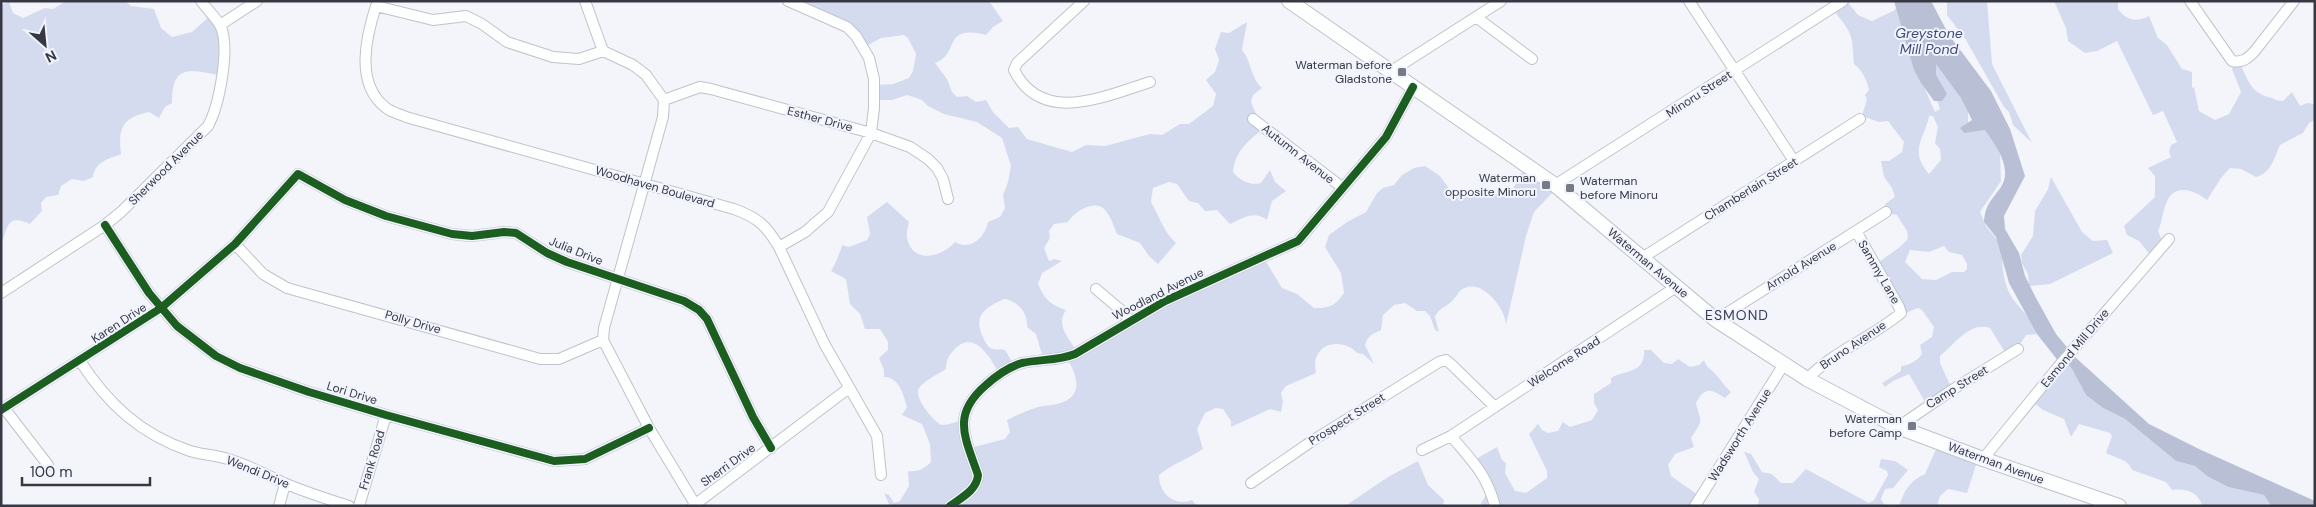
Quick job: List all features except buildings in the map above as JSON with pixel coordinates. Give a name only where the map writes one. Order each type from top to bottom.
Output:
[{"type":"main road","name":"Waterman Avenue","points":[[1289,1],[1555,185],[1716,320],[1807,379],[1898,427],[2118,506]]},
{"type":"street","points":[[201,1],[220,25],[257,1]]},
{"type":"street","points":[[585,1],[603,51]]},
{"type":"street","points":[[780,247],[805,232],[828,212],[871,132],[874,108],[874,79],[869,58],[863,46],[847,27],[788,1]]},
{"type":"street","points":[[1084,1],[1014,67],[1016,76],[1028,89],[1048,100],[1067,104],[1083,102],[1150,82]]},
{"type":"street","points":[[1390,72],[1501,1]]},
{"type":"street","points":[[1689,1],[1794,162]]},
{"type":"street","name":"Minoru Street","points":[[1555,185],[1843,1]]},
{"type":"street","points":[[2190,1],[2232,61],[2241,62],[2254,52],[2294,1]]},
{"type":"street","points":[[375,4],[433,20],[466,16],[482,24],[507,42],[553,57],[579,59],[603,51],[633,65],[646,75],[664,100],[663,117],[603,340],[649,428],[694,505]]},
{"type":"street","name":"Woodhaven Boulevard","points":[[375,4],[365,43],[365,60],[368,78],[376,96],[386,108],[406,117],[752,216],[761,222],[780,247],[825,345],[877,436],[881,475]]},
{"type":"street","points":[[1476,18],[1532,59]]},
{"type":"street","name":"Sherwood Avenue","points":[[1,293],[105,225],[121,212],[208,126],[214,116],[225,56],[225,38],[220,25]]},
{"type":"street","name":"Woodland Avenue","points":[[950,506],[969,492],[978,480],[978,475],[963,434],[965,409],[976,394],[994,377],[1014,366],[1063,358],[1075,354],[1129,320],[1196,286],[1298,241],[1386,137],[1413,87]]},
{"type":"street","name":"Esther Drive","points":[[664,100],[700,88],[711,89],[871,132],[910,147],[928,159],[943,179],[948,199]]},
{"type":"street","name":"Autumn Avenue","points":[[1254,119],[1343,188]]},
{"type":"street","name":"Chamberlain Street","points":[[1642,258],[1860,119]]},
{"type":"street","name":"Karen Drive","points":[[3,409],[161,308],[235,244],[298,174]]},
{"type":"street","name":"Julia Drive","points":[[298,174],[345,200],[386,216],[452,234],[472,236],[504,232],[516,233],[547,253],[684,302],[699,310],[708,319],[749,409],[771,448]]},
{"type":"street","name":"Arnold Avenue","points":[[1716,320],[1886,212]]},
{"type":"street","name":"Lori Drive","points":[[105,225],[161,308],[177,326],[208,350],[240,368],[309,392],[386,415],[501,448],[564,462],[585,459],[649,428]]},
{"type":"street","name":"Sammy Lane","points":[[1856,232],[1900,313]]},
{"type":"street","name":"Esmond Mill Drive","points":[[1983,459],[2069,354],[2169,238]]},
{"type":"street","name":"Polly Drive","points":[[235,244],[263,274],[287,288],[540,359],[564,358],[603,340]]},
{"type":"street","name":"Welcome Road","points":[[1422,450],[1450,436],[1495,407],[1676,286]]},
{"type":"street","points":[[1096,289],[1122,311],[1129,320]]},
{"type":"street","name":"Bruno Avenue","points":[[1807,379],[1816,369],[1845,348],[1900,313]]},
{"type":"street","name":"Camp Street","points":[[1898,427],[1952,390],[2018,350]]},
{"type":"street","name":"Prospect Street","points":[[1251,483],[1312,441],[1439,362],[1446,360],[1495,407]]},
{"type":"street","name":"Wendi Drive","points":[[80,361],[98,389],[133,422],[190,451],[230,460],[285,484],[349,506]]},
{"type":"street","name":"Wadsworth Avenue","points":[[1695,506],[1784,364]]},
{"type":"street","name":"Sherri Drive","points":[[694,505],[849,388]]},
{"type":"street","points":[[3,409],[48,465]]},
{"type":"street","name":"Frank Road","points":[[359,506],[386,415]]},
{"type":"street","points":[[1450,436],[1478,468],[1489,484],[1495,506]]},
{"type":"street","points":[[279,506],[285,484]]},
{"type":"shaded area","points":[[66,1],[125,1],[131,6],[154,9],[161,28],[172,37],[192,32],[211,15],[223,36],[218,75],[190,71],[178,76],[173,91],[172,103],[165,107],[159,118],[149,112],[140,114],[127,121],[121,131],[121,154],[99,164],[93,177],[84,181],[72,179],[61,186],[58,195],[46,197],[41,203],[42,211],[30,224],[16,220],[12,221],[7,228],[1,245],[1,5],[9,2],[13,13],[23,18],[45,8],[53,9]]},
{"type":"shaded area","points":[[786,1],[989,1],[1003,21],[993,27],[986,35],[963,33],[953,42],[943,59],[935,63],[957,97],[967,96],[976,102],[986,100],[993,112],[1009,128],[1018,127],[1027,139],[1072,152],[1086,145],[1105,146],[1150,134],[1162,135],[1180,124],[1189,124],[1213,106],[1216,94],[1206,80],[1215,72],[1219,60],[1215,49],[1221,32],[1229,33],[1247,22],[1242,50],[1248,59],[1255,79],[1262,88],[1253,95],[1251,102],[1259,121],[1265,127],[1240,152],[1234,164],[1233,172],[1246,182],[1257,184],[1261,183],[1270,170],[1275,182],[1286,191],[1272,201],[1267,220],[1253,215],[1230,224],[1217,210],[1205,211],[1198,203],[1189,201],[1177,184],[1169,182],[1153,188],[1151,202],[1165,229],[1176,243],[1158,264],[1149,256],[1140,243],[1117,234],[1109,216],[1102,207],[1091,206],[1080,210],[1068,222],[1054,224],[1049,231],[1050,238],[1044,248],[1049,261],[1055,259],[1062,261],[1042,273],[1038,284],[1049,301],[1066,310],[1063,315],[1062,325],[1075,349],[1262,255],[1282,288],[1297,294],[1314,308],[1332,305],[1344,293],[1341,273],[1325,247],[1329,235],[1347,222],[1366,212],[1377,193],[1383,188],[1394,185],[1402,175],[1414,168],[1425,166],[1440,176],[1451,191],[1471,197],[1488,197],[1493,193],[1504,195],[1514,187],[1525,167],[1558,187],[1534,212],[1526,236],[1506,325],[1498,305],[1487,293],[1475,287],[1462,289],[1451,302],[1438,312],[1435,317],[1439,332],[1435,330],[1430,316],[1425,311],[1417,311],[1405,303],[1394,305],[1383,315],[1381,330],[1369,337],[1366,342],[1365,345],[1374,364],[1363,354],[1357,353],[1348,347],[1337,344],[1326,346],[1317,356],[1315,363],[1316,373],[1286,386],[1281,393],[1283,402],[1281,412],[1270,409],[1231,427],[1231,421],[1223,409],[1216,408],[1205,413],[1197,429],[1203,449],[1159,475],[1162,487],[1169,497],[1179,502],[1192,500],[1197,506],[890,506],[884,493],[889,495],[894,503],[900,501],[909,486],[908,471],[921,469],[931,462],[930,444],[922,424],[902,415],[907,407],[900,387],[894,380],[884,377],[884,370],[879,358],[888,350],[888,342],[880,329],[865,329],[860,314],[850,304],[846,279],[831,271],[842,245],[849,247],[867,240],[870,234],[867,217],[887,202],[909,222],[907,238],[910,247],[921,255],[928,256],[943,252],[955,242],[966,245],[971,244],[984,233],[988,222],[1000,217],[1005,208],[1003,195],[1011,166],[1002,138],[977,122],[944,114],[928,106],[922,100],[907,95],[892,100],[874,100],[875,85],[893,84],[909,78],[913,71],[916,54],[908,38],[904,35],[881,38],[863,48],[852,34]],"holes":[[[1004,299],[1018,305],[1024,313],[1027,327],[1036,334],[1043,358],[1065,355],[1073,369],[1076,390],[1066,401],[1055,405],[1038,407],[1007,420],[1010,432],[1005,439],[970,448],[961,420],[944,425],[939,423],[923,405],[918,391],[926,381],[946,369],[951,353],[967,342],[974,343],[980,347],[991,360],[999,374],[1014,365],[1005,350],[993,349],[988,346],[980,330],[979,323],[986,309]]]},
{"type":"shaded area","points":[[1847,1],[1858,15],[1872,21],[1895,10],[1898,3],[1917,71],[1935,112],[1940,109],[1935,95],[1931,56],[1945,70],[1968,109],[1968,125],[1987,129],[1993,136],[2000,154],[2001,181],[1980,212],[1986,226],[2003,247],[2003,271],[2010,294],[2029,318],[2037,334],[2026,335],[2017,349],[2006,354],[1990,328],[1976,328],[1969,331],[1940,356],[1940,363],[1951,387],[1925,402],[1909,374],[1885,387],[1882,383],[1901,371],[1901,366],[1913,362],[1922,354],[1920,345],[1932,337],[1934,327],[1922,310],[1918,308],[1903,314],[1876,265],[1908,238],[1907,231],[1897,215],[1883,212],[1885,204],[1895,197],[1892,188],[1884,177],[1881,161],[1889,161],[1902,152],[1904,142],[1888,121],[1879,122],[1862,116],[1867,99],[1865,95],[1869,90],[1868,86],[1862,72],[1854,64],[1851,36],[1831,7]],"holes":[[[1929,116],[1933,116],[1938,127],[1935,143],[1940,149],[1941,160],[1929,174],[1923,166],[1919,151]],[[1944,246],[1949,252],[1962,255],[1967,264],[1967,269],[1964,272],[1952,272],[1936,280],[1922,279],[1905,262],[1910,250],[1929,252]]]},
{"type":"shaded area","points":[[1947,1],[1987,1],[1992,64],[2032,143],[2013,125],[2009,112],[2004,107],[1966,40],[1947,15]]},
{"type":"shaded area","points":[[2054,1],[2118,1],[2118,9],[2128,18],[2136,20],[2149,16],[2158,38],[2167,45],[2182,69],[2192,72],[2192,88],[2194,87],[2199,111],[2215,120],[2229,114],[2241,92],[2232,69],[2234,63],[2239,63],[2250,84],[2262,95],[2283,101],[2292,92],[2300,106],[2307,103],[2315,104],[2315,120],[2309,123],[2303,133],[2280,145],[2269,169],[2261,175],[2256,177],[2241,169],[2230,168],[2207,200],[2190,191],[2184,190],[2173,193],[2166,204],[2158,231],[2165,247],[2151,256],[2139,241],[2127,235],[2124,226],[2155,197],[2155,176],[2148,168],[2171,157],[2169,152],[2171,145],[2177,142],[2163,111],[2153,115],[2117,41],[2097,51],[2085,53],[2068,41],[2066,28]]},
{"type":"shaded area","points":[[2051,177],[2082,232],[2093,241],[2107,240],[2113,253],[2050,284],[2029,286],[2028,274],[2022,263],[2021,255],[2033,236],[2035,211],[2048,189]]},
{"type":"shaded area","points":[[1644,350],[1651,350],[1664,363],[1672,364],[1678,359],[1690,367],[1699,365],[1704,360],[1731,392],[1725,398],[1712,391],[1702,394],[1696,403],[1700,421],[1691,438],[1694,447],[1675,454],[1668,465],[1671,476],[1698,495],[1693,506],[1482,506],[1481,503],[1490,489],[1474,460],[1497,447],[1502,460],[1506,463],[1505,473],[1515,491],[1526,493],[1547,478],[1547,471],[1529,434],[1538,424],[1542,430],[1548,433],[1558,431],[1563,422],[1570,427],[1592,420],[1598,410],[1594,403],[1594,394],[1611,383],[1611,378],[1638,367],[1641,364]]},
{"type":"shaded area","points":[[2064,359],[2072,369],[2086,395],[2103,408],[2125,419],[2176,461],[2195,466],[2207,476],[2228,487],[2264,495],[2271,506],[2202,505],[2198,497],[2191,492],[2172,490],[2166,482],[2132,470],[2125,462],[2106,453],[2112,436],[2110,433],[2079,424],[2071,437],[2064,419],[2043,410],[2030,400],[2052,370],[2050,368]]},
{"type":"shaded area","points":[[1937,447],[1978,459],[1967,493],[1948,489],[1940,496],[1937,506],[1899,506],[1908,487],[1915,479],[1925,474]]},
{"type":"shaded area","points":[[1744,452],[1751,454],[1762,472],[1772,474],[1781,483],[1793,483],[1806,469],[1869,503],[1874,500],[1888,475],[1887,471],[1879,467],[1881,459],[1895,461],[1908,470],[1893,488],[1885,489],[1881,499],[1885,506],[1758,506],[1759,499],[1754,492],[1759,479],[1753,472]]},
{"type":"shaded area","points":[[1418,461],[1428,485],[1444,500],[1443,506],[1345,506],[1388,477]]},
{"type":"water","name":"Greystone Mill Pond","points":[[1894,1],[1931,1],[1949,35],[1991,91],[2010,129],[2025,176],[2004,216],[2005,229],[2019,253],[2025,276],[2036,298],[2056,334],[2075,357],[2149,424],[2199,449],[2315,501],[2315,506],[2271,506],[2264,495],[2228,487],[2207,476],[2195,466],[2176,461],[2125,419],[2103,408],[2086,395],[2072,369],[2064,359],[2059,362],[2037,334],[2009,283],[1996,237],[1984,222],[1987,207],[2004,180],[2005,172],[2002,157],[1985,130],[1964,133],[1960,128],[1972,120],[1961,98],[1936,64],[1936,75],[1947,94],[1942,101],[1934,101],[1921,83],[1914,70]]},
{"type":"cycle path","points":[[950,506],[968,493],[977,480],[978,475],[964,427],[968,406],[986,385],[1003,372],[1022,363],[1062,358],[1075,354],[1165,301],[1298,241],[1386,137],[1413,87]]},
{"type":"cycle path","points":[[1,410],[161,308],[235,244],[298,174],[345,200],[386,216],[452,234],[472,236],[504,232],[516,233],[547,253],[567,262],[684,301],[699,310],[707,319],[753,417],[771,448]]},
{"type":"cycle path","points":[[105,225],[149,293],[177,326],[216,356],[240,368],[309,392],[386,415],[554,461],[585,459],[649,428]]},
{"type":"place","name":"Waterman before Gladstone","points":[[1402,72]]},
{"type":"place","name":"Waterman opposite Minoru","points":[[1546,185]]},
{"type":"place","name":"Waterman before Minoru","points":[[1570,188]]},
{"type":"place","name":"Waterman before Camp","points":[[1912,426]]},
{"type":"district","name":"ESMOND","points":[[1737,315]]}]
